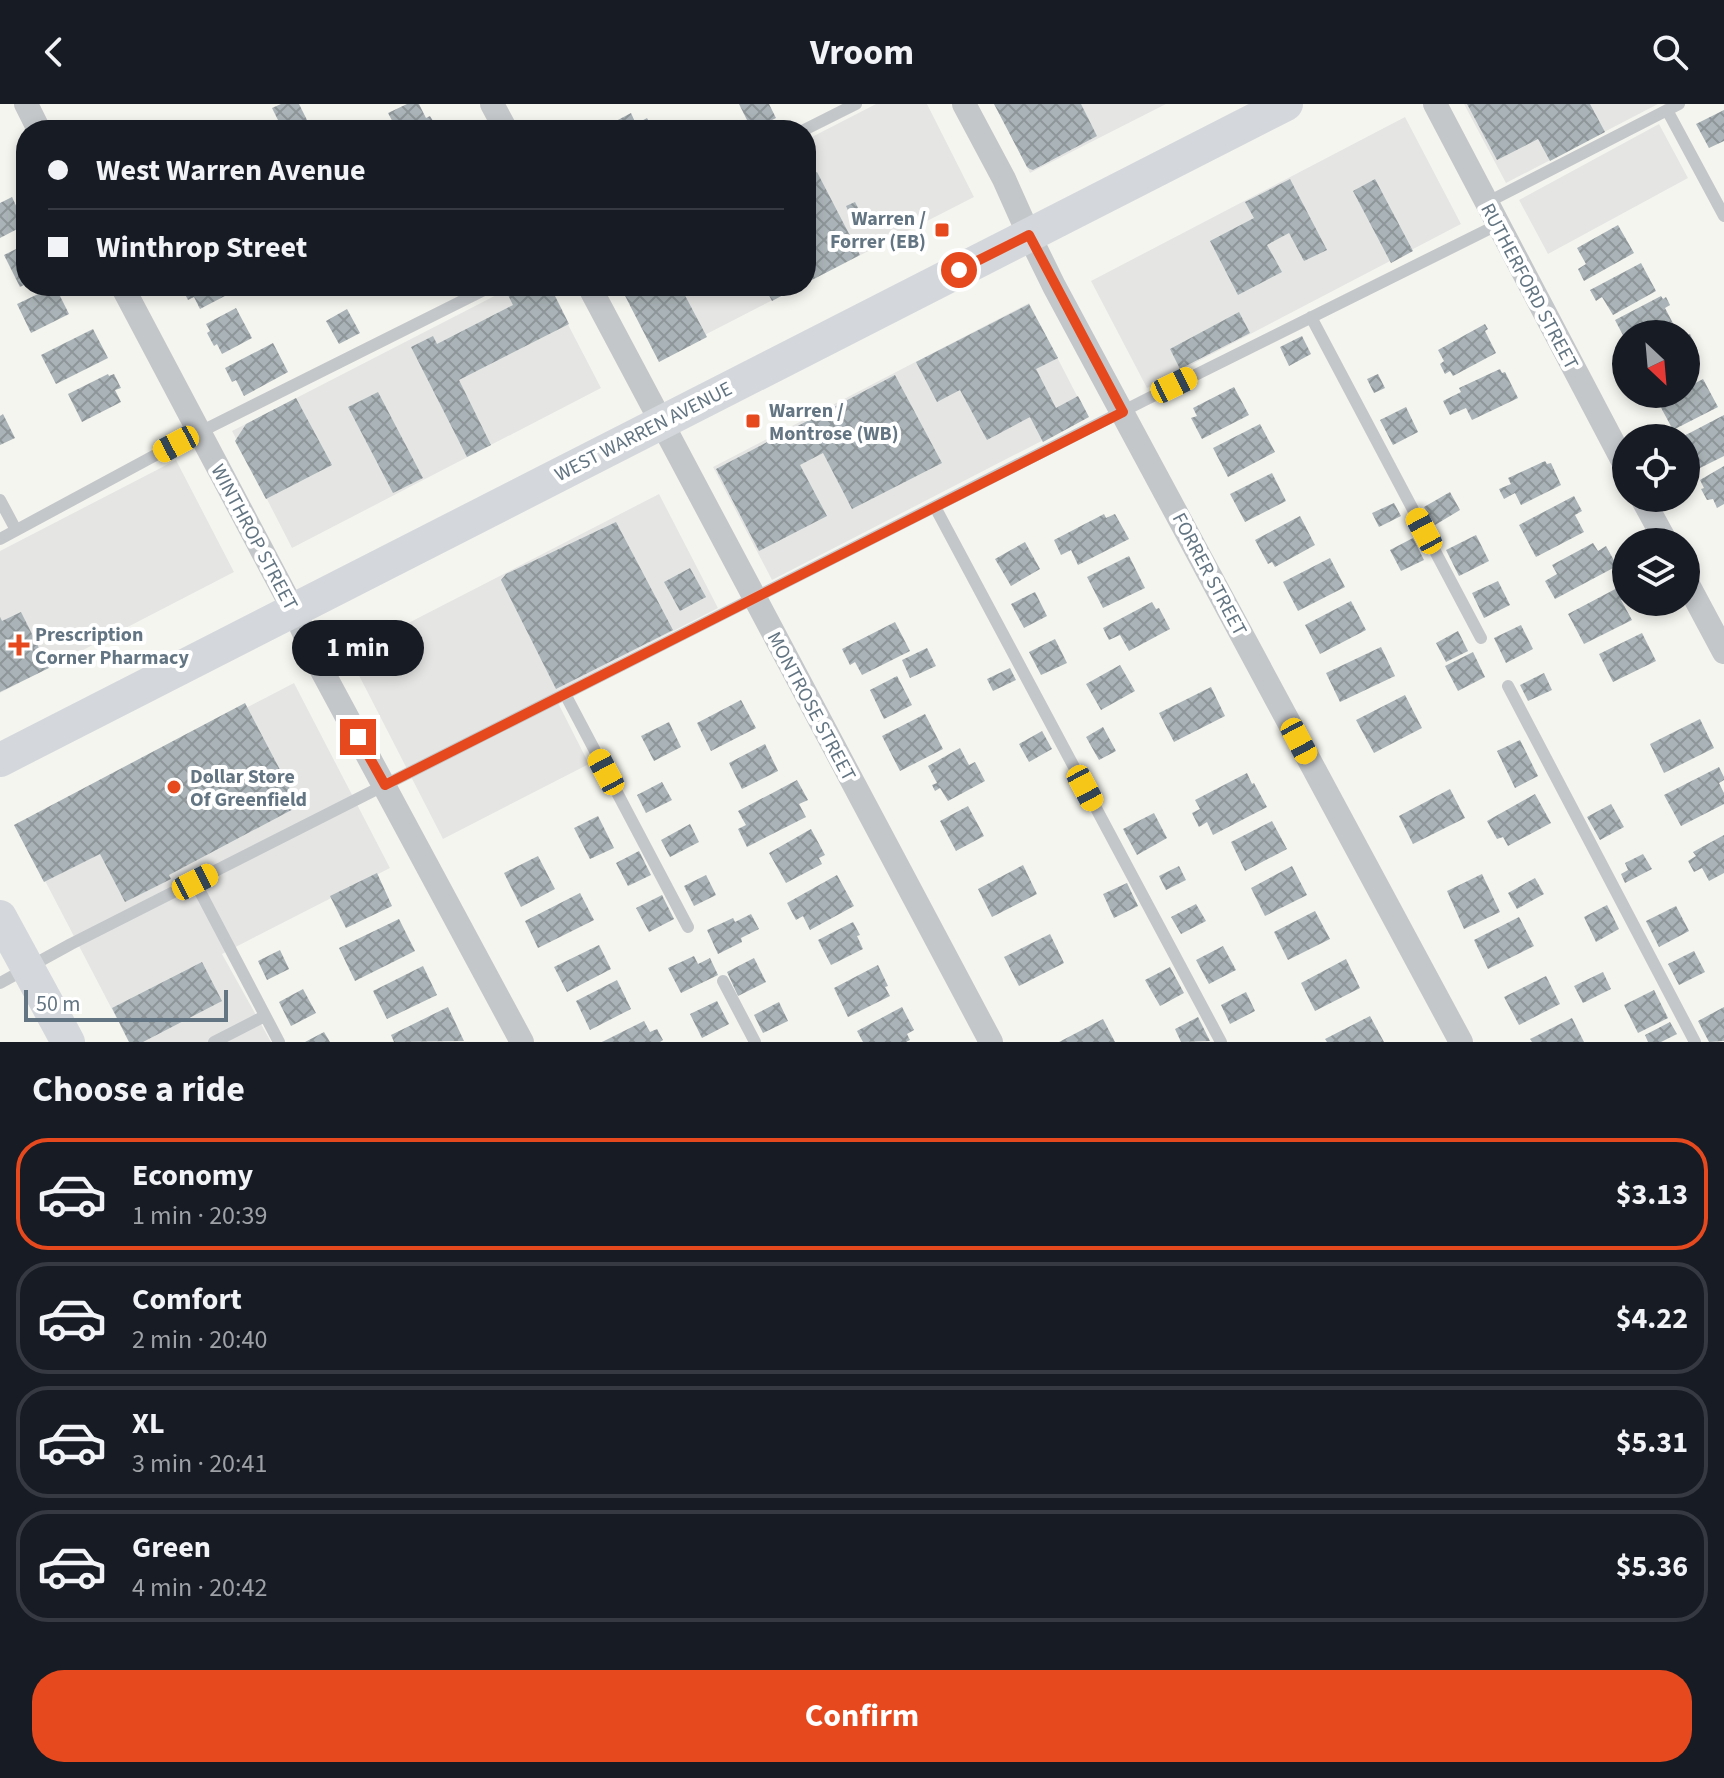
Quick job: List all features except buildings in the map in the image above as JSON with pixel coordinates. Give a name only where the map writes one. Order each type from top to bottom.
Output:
[{"type":"main road","name":"WEST WARREN AVENUE","points":[[0,760],[1286,104]]},
{"type":"main road","points":[[0,917],[13,976],[49,1005],[68,1042]]},
{"type":"street","name":"FORRER STREET","points":[[964,104],[1008,187],[1029,235],[1461,1042]]},
{"type":"street","name":"RUTHERFORD STREET","points":[[1435,104],[1612,441]]},
{"type":"street","name":"WINTHROP STREET","points":[[127,296],[293,609],[319,665],[522,1042]]},
{"type":"street","name":"MONTROSE STREET","points":[[594,296],[991,1042]]},
{"type":"street","points":[[1700,607],[1724,652]]},
{"type":"lane","points":[[816,124],[856,104]]},
{"type":"lane","points":[[1486,203],[1679,104]]},
{"type":"lane","points":[[1667,110],[1724,216]]},
{"type":"lane","points":[[13,976],[385,785],[1497,225]]},
{"type":"lane","points":[[0,539],[200,433],[472,296]]},
{"type":"lane","points":[[1311,317],[1481,638]]},
{"type":"lane","points":[[0,500],[16,530]]},
{"type":"lane","points":[[935,507],[1221,1042]]},
{"type":"lane","points":[[1508,686],[1695,1042]]},
{"type":"lane","points":[[565,694],[688,927]]},
{"type":"lane","points":[[195,882],[279,1042]]},
{"type":"lane","points":[[723,981],[755,1042]]},
{"type":"lane","points":[[214,1042],[265,1016]]},
{"type":"shaded area","points":[[876,104],[927,104],[974,197],[816,278],[816,135]]},
{"type":"shaded area","points":[[995,104],[1166,104],[1030,173]]},
{"type":"shaded area","points":[[1464,104],[1658,104],[1506,183]]},
{"type":"shaded area","points":[[1405,117],[1461,224],[1147,388],[1091,281]]},
{"type":"shaded area","points":[[1659,124],[1688,178],[1548,254],[1519,200]]},
{"type":"shaded area","points":[[495,296],[553,296],[601,388],[292,548],[232,431]]},
{"type":"shaded area","points":[[626,296],[781,296],[658,359]]},
{"type":"shaded area","points":[[1029,303],[1088,417],[772,580],[713,467]]},
{"type":"shaded area","points":[[176,460],[234,572],[0,693],[0,551]]},
{"type":"shaded area","points":[[659,494],[718,608],[553,693],[589,764],[443,839],[348,654]]},
{"type":"shaded area","points":[[294,683],[390,868],[222,954],[271,1042],[129,1042],[17,827]]},
{"type":"place","name":"Warren / Forrer (EB)","points":[[942,230]]},
{"type":"place","name":"Warren / Montrose (WB)","points":[[753,421]]},
{"type":"place","name":"Prescription Corner Pharmacy","points":[[19,645]]},
{"type":"place","name":"Dollar Store Of Greenfield","points":[[174,787]]},
{"type":"route","points":[[358,737],[385,785],[1123,412],[1029,235],[959,270]]}]
